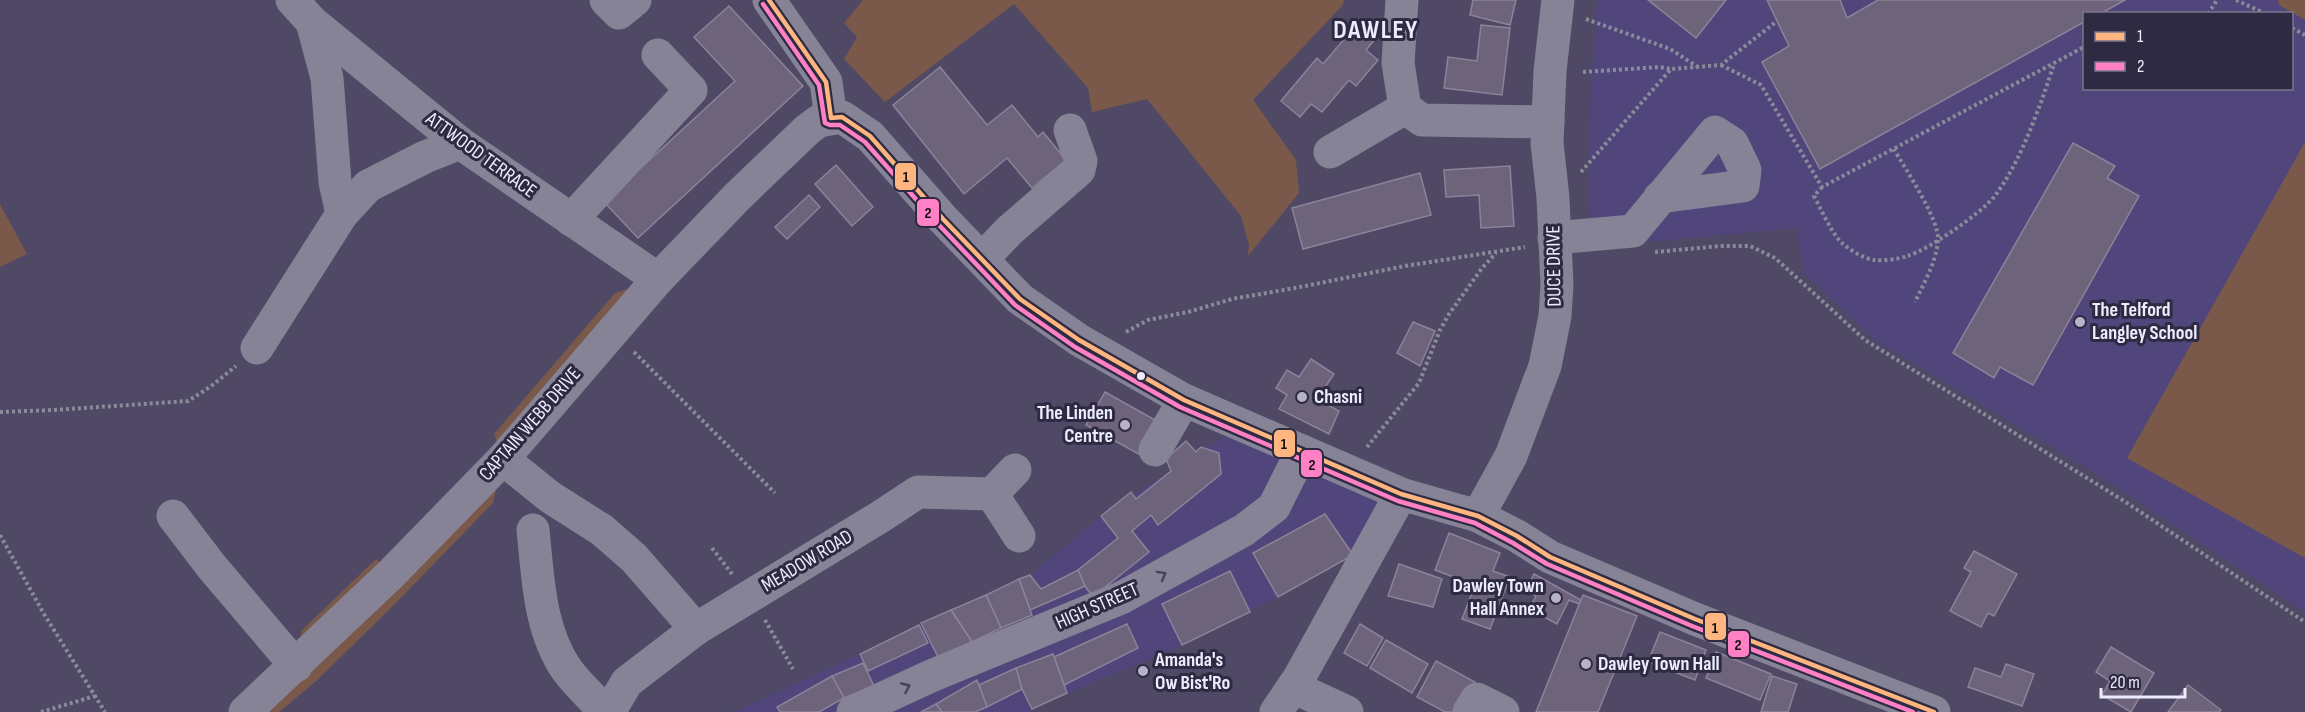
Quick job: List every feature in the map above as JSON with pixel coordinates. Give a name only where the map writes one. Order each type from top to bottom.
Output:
[{"type":"street","points":[[606,0],[619,13],[635,0]]},
{"type":"street","points":[[769,0],[826,82],[820,123],[842,117],[870,136],[943,219],[1020,298],[1035,311],[1097,350],[1184,400],[1401,494],[1478,516],[1517,536],[1550,557],[1674,610],[1934,712]]},
{"type":"street","points":[[1402,0],[1398,63],[1405,108],[1422,120],[1548,122]]},
{"type":"street","name":"DUCE DRIVE","points":[[1478,516],[1511,456],[1545,366],[1555,316],[1557,285],[1539,238],[1553,198],[1547,143],[1550,71],[1558,0]]},
{"type":"street","name":"ATTWOOD TERRACE","points":[[302,11],[460,143],[658,279]]},
{"type":"street","name":"ATTWOOD TERRACE","points":[[302,11],[327,78],[335,182],[342,214]]},
{"type":"street","points":[[571,220],[691,90],[658,55]]},
{"type":"street","points":[[1330,152],[1405,108]]},
{"type":"street","name":"CAPTAIN WEBB DRIVE","points":[[246,712],[391,574],[503,459],[658,279],[738,196],[820,123]]},
{"type":"street","points":[[982,259],[1010,230],[1079,170],[1081,161],[1070,130]]},
{"type":"street","points":[[256,348],[342,214],[368,186],[424,157],[460,143]]},
{"type":"street","points":[[1539,238],[1633,231],[1660,197]]},
{"type":"street","points":[[1155,450],[1184,400]]},
{"type":"street","name":"HIGH STREET","points":[[854,712],[931,676],[1121,598],[1244,530],[1274,507],[1302,451]]},
{"type":"street","points":[[503,459],[550,497],[602,530],[634,558],[696,629]]},
{"type":"street","points":[[1015,470],[992,494],[1019,536]]},
{"type":"street","name":"MEADOW ROAD","points":[[533,530],[542,610],[554,645],[567,670],[607,712],[627,682],[696,629],[918,492],[992,494]]},
{"type":"street","points":[[1347,712],[1285,700],[1364,565],[1401,494]]},
{"type":"street","points":[[173,516],[212,567],[296,666]]},
{"type":"street","points":[[1469,712],[1477,699],[1503,712]]},
{"type":"path","points":[[2236,0],[2262,12]]},
{"type":"path","points":[[1586,19],[1670,49],[1698,67]]},
{"type":"path","points":[[1721,65],[1777,21]]},
{"type":"path","points":[[2054,63],[2041,103],[2012,165],[1993,198],[1966,221],[1938,240],[1907,256],[1874,260],[1855,252],[1841,242],[1814,196],[1822,187],[2054,63],[2083,48]]},
{"type":"path","points":[[1583,72],[1660,66],[1671,69],[1721,65],[1761,85],[1822,187]]},
{"type":"path","points":[[1579,175],[1671,69]]},
{"type":"path","points":[[1894,149],[1925,203],[1938,240],[1928,276],[1915,302]]},
{"type":"path","points":[[1122,334],[1148,320],[1188,312],[1232,298],[1416,264],[1525,248],[1539,238]]},
{"type":"path","points":[[1653,252],[1750,246],[1775,258],[1865,340],[2124,501],[2305,622]]},
{"type":"path","points":[[1359,453],[1367,447],[1419,383],[1440,330],[1449,314],[1482,268],[1497,252]]},
{"type":"path","points":[[612,331],[775,493]]},
{"type":"path","points":[[0,412],[188,400],[210,387],[256,348]]},
{"type":"path","points":[[0,534],[44,614],[105,712]]},
{"type":"path","points":[[737,604],[747,614],[760,610],[793,669]]},
{"type":"path","points":[[41,712],[95,696]]},
{"type":"shaded area","points":[[863,0],[1344,0],[1342,6],[1253,100],[1296,160],[1299,193],[1248,256],[1249,245],[1241,216],[1147,99],[1092,112],[1088,88],[1014,4],[885,102],[844,59],[857,37],[844,23]]},
{"type":"shaded area","name":"The Telford Langley School","points":[[1597,0],[2278,0],[2279,5],[2305,0],[2305,612],[2098,475],[1873,339],[1803,272],[1797,228],[1596,247],[1589,207],[1589,121]]},
{"type":"shaded area","points":[[2278,0],[2305,0],[2305,20],[2293,12],[2279,5]]},
{"type":"shaded area","points":[[2305,142],[2305,558],[2127,458]]},
{"type":"shaded area","points":[[0,204],[27,254],[0,267]]},
{"type":"shaded area","points":[[658,279],[503,459],[494,434],[615,293]]},
{"type":"shaded area","points":[[1233,431],[1397,501],[1353,555],[1278,597],[1182,645],[1032,709],[1031,712],[734,712],[1030,575],[1101,516]]},
{"type":"shaded area","points":[[503,459],[493,503],[388,611],[315,682],[279,712],[248,712],[296,666],[302,630],[376,559],[391,573]]},
{"type":"building","points":[[1473,0],[1516,0],[1510,25],[1470,15]]},
{"type":"building","points":[[1648,0],[1726,0],[1696,38]]},
{"type":"building","points":[[1767,0],[1840,0],[1847,18],[1878,0],[2125,0],[2104,12],[2083,12],[2083,23],[1820,169],[1762,62],[1789,46]]},
{"type":"building","points":[[729,6],[803,86],[638,238],[604,202],[735,81],[694,37]]},
{"type":"building","points":[[1358,23],[1376,38],[1366,50],[1378,60],[1356,86],[1349,80],[1322,112],[1311,104],[1300,117],[1281,101],[1317,58],[1323,64]]},
{"type":"building","points":[[1481,25],[1510,28],[1502,95],[1444,88],[1448,57],[1477,61]]},
{"type":"building","points":[[940,67],[987,125],[1012,105],[1038,137],[1043,132],[1066,160],[1032,188],[1007,158],[964,194],[893,105]]},
{"type":"building","points":[[2073,143],[2115,166],[2107,178],[2139,196],[2033,385],[2000,367],[1994,378],[1953,353]]},
{"type":"building","points":[[836,165],[873,207],[852,226],[815,184]]},
{"type":"building","points":[[1510,166],[1514,226],[1481,228],[1479,195],[1446,197],[1444,170]]},
{"type":"building","points":[[1420,173],[1431,215],[1303,249],[1292,208]]},
{"type":"building","points":[[809,195],[820,207],[787,239],[775,227]]},
{"type":"building","points":[[1413,322],[1435,331],[1420,366],[1397,353]]},
{"type":"building","name":"Chasni","points":[[1311,359],[1334,374],[1317,399],[1339,411],[1329,434],[1279,409],[1287,395],[1276,388],[1287,370],[1299,377]]},
{"type":"building","name":"The Linden Centre","points":[[1105,392],[1164,425],[1146,458],[1086,425]]},
{"type":"building","points":[[1186,441],[1196,452],[1201,447],[1219,453],[1221,474],[1158,525],[1151,515],[1132,531],[1149,552],[1093,597],[1078,570],[1118,538],[1101,516],[1131,492],[1136,499],[1171,471],[1166,459]]},
{"type":"building","points":[[1325,514],[1353,555],[1278,597],[1253,553]]},
{"type":"building","points":[[1449,533],[1500,553],[1493,571],[1510,577],[1490,629],[1462,619],[1475,585],[1435,570]]},
{"type":"building","points":[[1974,551],[2017,574],[1994,616],[1988,613],[1981,627],[1950,611],[1971,572],[1964,568]]},
{"type":"building","points":[[1399,564],[1442,579],[1433,607],[1388,596]]},
{"type":"building","points":[[1078,570],[1085,586],[1030,610],[1019,579],[1030,575],[1041,589]]},
{"type":"building","points":[[1230,571],[1250,612],[1182,645],[1162,604]]},
{"type":"building","name":"Dawley Town Hall Annex","points":[[1534,574],[1581,600],[1579,604],[1569,600],[1557,624],[1529,609],[1536,596],[1526,590]]},
{"type":"building","points":[[1019,579],[1032,615],[1001,628],[986,595]]},
{"type":"building","points":[[986,595],[1001,628],[972,642],[951,610]]},
{"type":"building","name":"Dawley Town Hall","points":[[1583,595],[1637,616],[1598,712],[1536,712]]},
{"type":"building","points":[[951,610],[972,642],[938,657],[921,623]]},
{"type":"building","points":[[1127,624],[1138,648],[1064,685],[1054,657]]},
{"type":"building","points":[[1360,624],[1383,638],[1367,666],[1344,653]]},
{"type":"building","points":[[919,625],[928,643],[868,671],[860,654]]},
{"type":"building","points":[[1660,632],[1706,650],[1695,680],[1648,662]]},
{"type":"building","points":[[1386,640],[1428,664],[1412,693],[1370,668]]},
{"type":"building","points":[[2111,647],[2154,673],[2131,712],[2102,695],[2110,681],[2096,672]]},
{"type":"building","points":[[1716,652],[1771,674],[1760,700],[1706,678]]},
{"type":"building","points":[[1053,654],[1067,693],[1032,709],[1022,689],[1016,668]]},
{"type":"building","points":[[1436,661],[1475,682],[1459,712],[1445,712],[1417,697]]},
{"type":"building","points":[[863,663],[874,686],[844,698],[832,676]]},
{"type":"building","points":[[2006,664],[2034,674],[2022,706],[1968,687],[1975,668],[2001,677]]},
{"type":"building","points":[[1016,668],[1022,689],[987,707],[979,685]]},
{"type":"building","points":[[832,676],[844,698],[819,712],[780,712],[777,707]]},
{"type":"building","points":[[1772,676],[1797,684],[1788,712],[1761,712]]},
{"type":"building","points":[[977,680],[987,707],[975,712],[942,712],[936,704]]},
{"type":"building","points":[[2188,685],[2221,710],[2219,712],[2168,712]]},
{"type":"building","points":[[936,704],[942,712],[921,712]]},
{"type":"transit line","name":"1","points":[[769,0],[826,82],[831,118],[842,117],[870,136],[943,219],[1020,299],[1079,340],[1184,400],[1401,494],[1478,516],[1517,536],[1550,557],[1695,619],[1934,712]]},
{"type":"transit line","name":"2","points":[[763,4],[819,85],[825,123],[840,125],[865,142],[938,224],[1015,305],[1075,347],[1180,407],[1398,501],[1475,523],[1547,564],[1692,626],[1913,712]]},
{"type":"place","name":"The Telford Langley School","points":[[2080,322]]},
{"type":"place","name":"Chasni","points":[[1302,397]]},
{"type":"place","name":"The Linden Centre","points":[[1125,425]]},
{"type":"place","name":"Dawley Town Hall Annex","points":[[1556,598]]},
{"type":"place","name":"Dawley Town Hall","points":[[1586,664]]},
{"type":"place","name":"Amanda's Ow Bist'Ro","points":[[1143,671]]},
{"type":"district","name":"DAWLEY","points":[[1376,30]]}]
